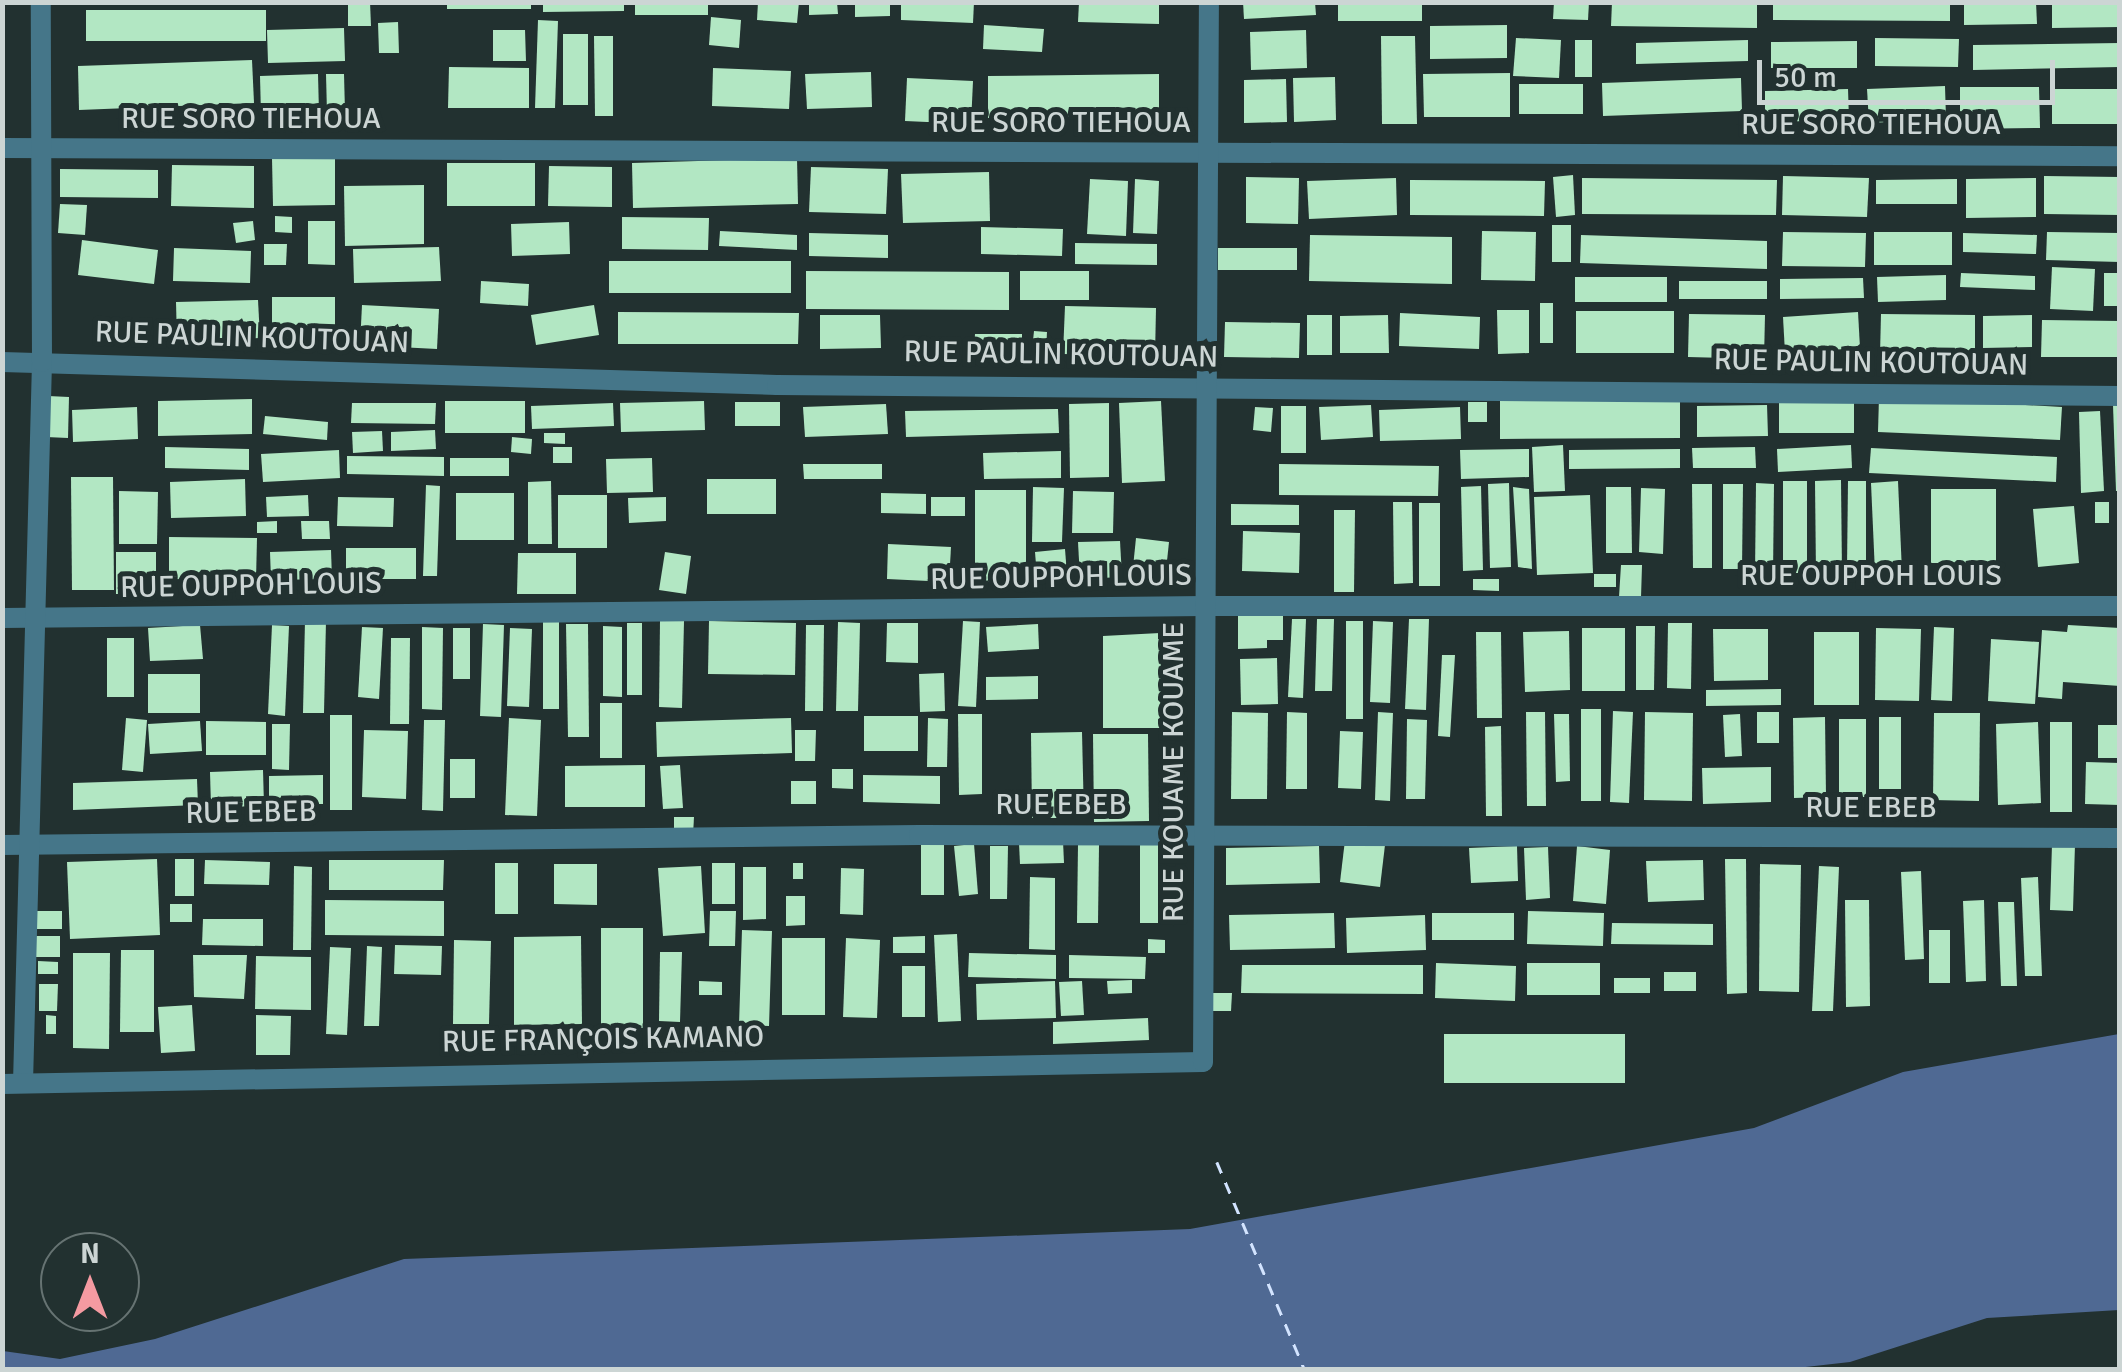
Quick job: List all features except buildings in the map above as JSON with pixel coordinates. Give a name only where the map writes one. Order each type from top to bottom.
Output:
[{"type":"street","points":[[13,1084],[33,845],[42,362],[38,148],[41,2]]},
{"type":"street","name":"RUE KOUAME KOUAME","points":[[1204,1062],[1205,153],[1209,2]]},
{"type":"street","name":"RUE SORO TIEHOUA","points":[[2,148],[2120,156]]},
{"type":"street","name":"RUE PAULIN KOUTOUAN","points":[[2,362],[777,385],[2120,396]]},
{"type":"street","name":"RUE OUPPOH LOUIS","points":[[2,618],[1205,606],[2120,606]]},
{"type":"street","name":"RUE EBEB","points":[[2,845],[1204,836],[2120,838]]},
{"type":"street","name":"RUE FRANÇOIS KAMANO","points":[[13,1084],[1204,1062]]},
{"type":"water","points":[[2119,1034],[2119,1310],[1987,1318],[1850,1362],[1779,1370],[3,1369],[3,1351],[60,1359],[155,1339],[404,1259],[1190,1229],[1754,1128],[1903,1072]]},
{"type":"ferry route","points":[[1217,1162],[1305,1370]]}]
